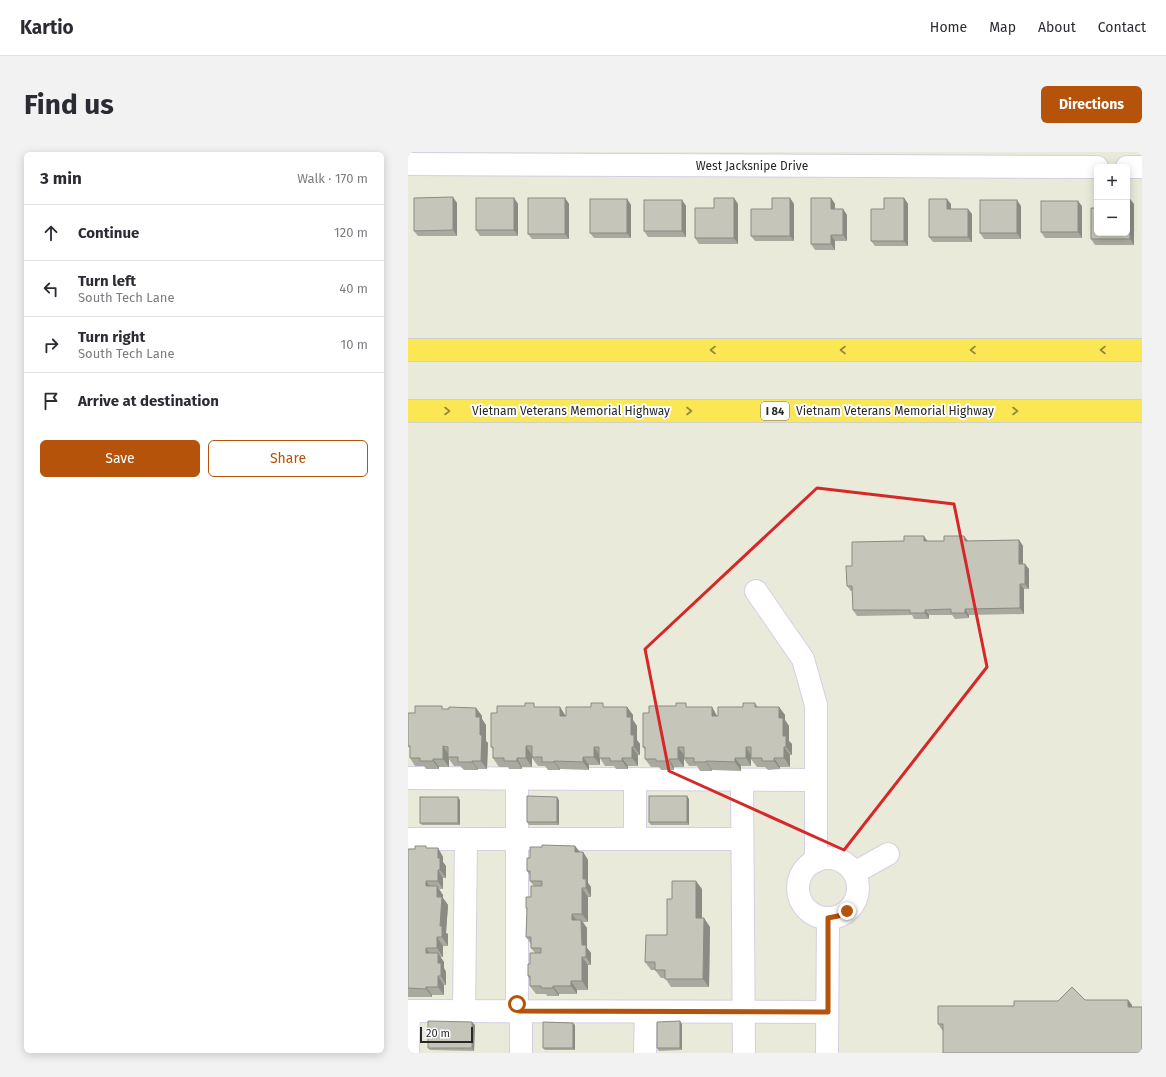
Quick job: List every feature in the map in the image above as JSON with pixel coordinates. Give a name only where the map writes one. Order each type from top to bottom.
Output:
[{"type":"highway","points":[[408,350],[1142,350]]},
{"type":"highway","name":"Vietnam Veterans Memorial Highway","points":[[408,411],[1142,411]]},
{"type":"street","name":"West Jacksnipe Drive","points":[[408,164],[951,160],[1094,167]]},
{"type":"street","points":[[1130,167],[1142,167]]},
{"type":"street","points":[[756,591],[804,659],[816,705],[816,860]]},
{"type":"street","points":[[408,778],[816,780]]},
{"type":"street","points":[[517,779],[517,1004],[521,1022],[521,1053]]},
{"type":"street","points":[[635,779],[635,839]]},
{"type":"street","points":[[742,780],[744,1053]]},
{"type":"street","points":[[408,839],[742,839]]},
{"type":"street","points":[[464,1011],[466,839]]},
{"type":"street","points":[[854,874],[888,854]]},
{"type":"street","points":[[825,858],[837,860],[842,862],[854,874],[857,883],[857,894],[847,911],[838,916],[828,918],[818,916],[809,911],[802,903],[798,894],[798,884],[801,874],[816,860],[825,858]]},
{"type":"street","points":[[827,1053],[828,918]]},
{"type":"street","points":[[408,1053],[408,1011],[828,1012]]},
{"type":"street","points":[[645,1053],[646,1012]]},
{"type":"highlighted area","points":[[817,488],[954,504],[987,667],[844,850],[669,771],[645,649]]},
{"type":"building","points":[[453,197],[453,230],[414,231],[414,198]]},
{"type":"building","points":[[476,198],[514,198],[514,230],[476,230]]},
{"type":"building","points":[[528,198],[565,198],[565,234],[528,234]]},
{"type":"building","points":[[714,198],[734,198],[734,238],[695,238],[695,208],[714,208]]},
{"type":"building","points":[[772,198],[790,198],[790,236],[751,236],[751,209],[772,209]]},
{"type":"building","points":[[811,198],[831,198],[831,209],[843,209],[843,235],[831,235],[831,244],[811,244]]},
{"type":"building","points":[[884,198],[904,198],[904,241],[871,241],[871,209],[884,209]]},
{"type":"building","points":[[590,199],[627,199],[627,233],[590,233]]},
{"type":"building","points":[[929,199],[947,199],[947,209],[968,209],[968,237],[929,237]]},
{"type":"building","points":[[644,200],[682,200],[682,231],[644,231]]},
{"type":"building","points":[[980,200],[1017,200],[1017,233],[980,233]]},
{"type":"building","points":[[1041,201],[1078,201],[1078,232],[1041,232]]},
{"type":"building","points":[[1091,208],[1094,208],[1094,236],[1130,236],[1130,239],[1091,239]]},
{"type":"building","points":[[904,536],[924,536],[924,541],[944,541],[944,536],[964,536],[965,541],[1019,540],[1019,564],[1025,564],[1025,584],[1020,584],[1020,608],[965,609],[965,613],[951,613],[951,609],[925,610],[925,613],[910,613],[910,610],[853,610],[852,586],[847,586],[846,566],[852,566],[852,542],[904,541]]},
{"type":"building","points":[[525,703],[534,703],[534,707],[560,707],[560,716],[566,716],[566,707],[591,707],[591,703],[603,703],[603,707],[627,707],[627,717],[631,717],[631,735],[634,735],[632,758],[622,758],[622,761],[610,761],[610,758],[599,758],[599,747],[594,747],[594,757],[583,757],[583,762],[542,762],[542,757],[532,757],[532,746],[526,746],[526,758],[517,758],[517,761],[504,761],[504,758],[493,758],[493,747],[491,747],[491,713],[497,713],[497,706],[525,706]]},
{"type":"building","points":[[676,703],[686,703],[686,707],[712,707],[712,716],[718,716],[718,707],[743,707],[743,703],[755,703],[755,707],[779,707],[779,718],[783,718],[783,736],[786,736],[784,758],[774,758],[774,761],[762,761],[762,758],[751,758],[751,747],[746,747],[746,758],[735,758],[735,762],[694,762],[694,758],[684,758],[684,747],[678,747],[678,759],[656,761],[656,759],[645,759],[645,747],[643,747],[643,713],[649,713],[649,706],[676,706]]},
{"type":"building","points":[[415,706],[442,706],[442,709],[449,709],[449,707],[476,708],[476,717],[480,717],[480,735],[482,735],[481,761],[458,762],[458,757],[448,757],[448,747],[443,746],[443,759],[420,761],[420,758],[410,758],[410,746],[408,746],[408,713],[415,713]]},
{"type":"building","points":[[527,796],[557,797],[557,822],[527,822]]},
{"type":"building","points":[[649,796],[687,796],[687,822],[649,822]]},
{"type":"building","points":[[420,797],[458,797],[458,823],[420,823]]},
{"type":"building","points":[[542,845],[575,846],[575,852],[583,852],[583,879],[586,879],[586,888],[582,888],[582,914],[572,914],[572,920],[581,920],[582,945],[586,945],[586,957],[582,957],[582,981],[571,981],[571,986],[541,988],[541,986],[530,986],[528,964],[530,964],[530,953],[541,953],[541,948],[531,948],[531,937],[526,937],[526,897],[531,897],[531,886],[542,886],[542,881],[530,881],[530,871],[527,871],[527,858],[530,858],[530,847],[542,847]]},
{"type":"building","points":[[415,846],[438,848],[438,858],[440,858],[438,881],[426,881],[426,886],[437,886],[437,897],[442,897],[440,926],[442,926],[442,937],[437,937],[437,948],[426,948],[426,953],[438,953],[438,963],[441,963],[441,976],[438,976],[438,987],[426,987],[426,989],[408,988],[408,849],[415,849]]},
{"type":"building","points":[[672,881],[696,881],[696,918],[704,918],[703,979],[665,979],[665,970],[655,970],[655,962],[645,962],[646,935],[667,935],[667,899],[672,899]]},
{"type":"building","points":[[1072,987],[1085,1000],[1128,1000],[1128,1007],[1142,1007],[1142,1053],[943,1053],[943,1024],[938,1024],[938,1006],[1014,1006],[1014,1001],[1058,1001]]},
{"type":"building","points":[[428,1021],[472,1022],[472,1048],[428,1048]]},
{"type":"building","points":[[680,1021],[680,1048],[657,1048],[657,1022]]},
{"type":"building","points":[[543,1022],[573,1023],[573,1048],[543,1048]]},
{"type":"route","points":[[517,1004],[519,1011],[828,1012],[828,918],[838,916],[847,911]]}]
